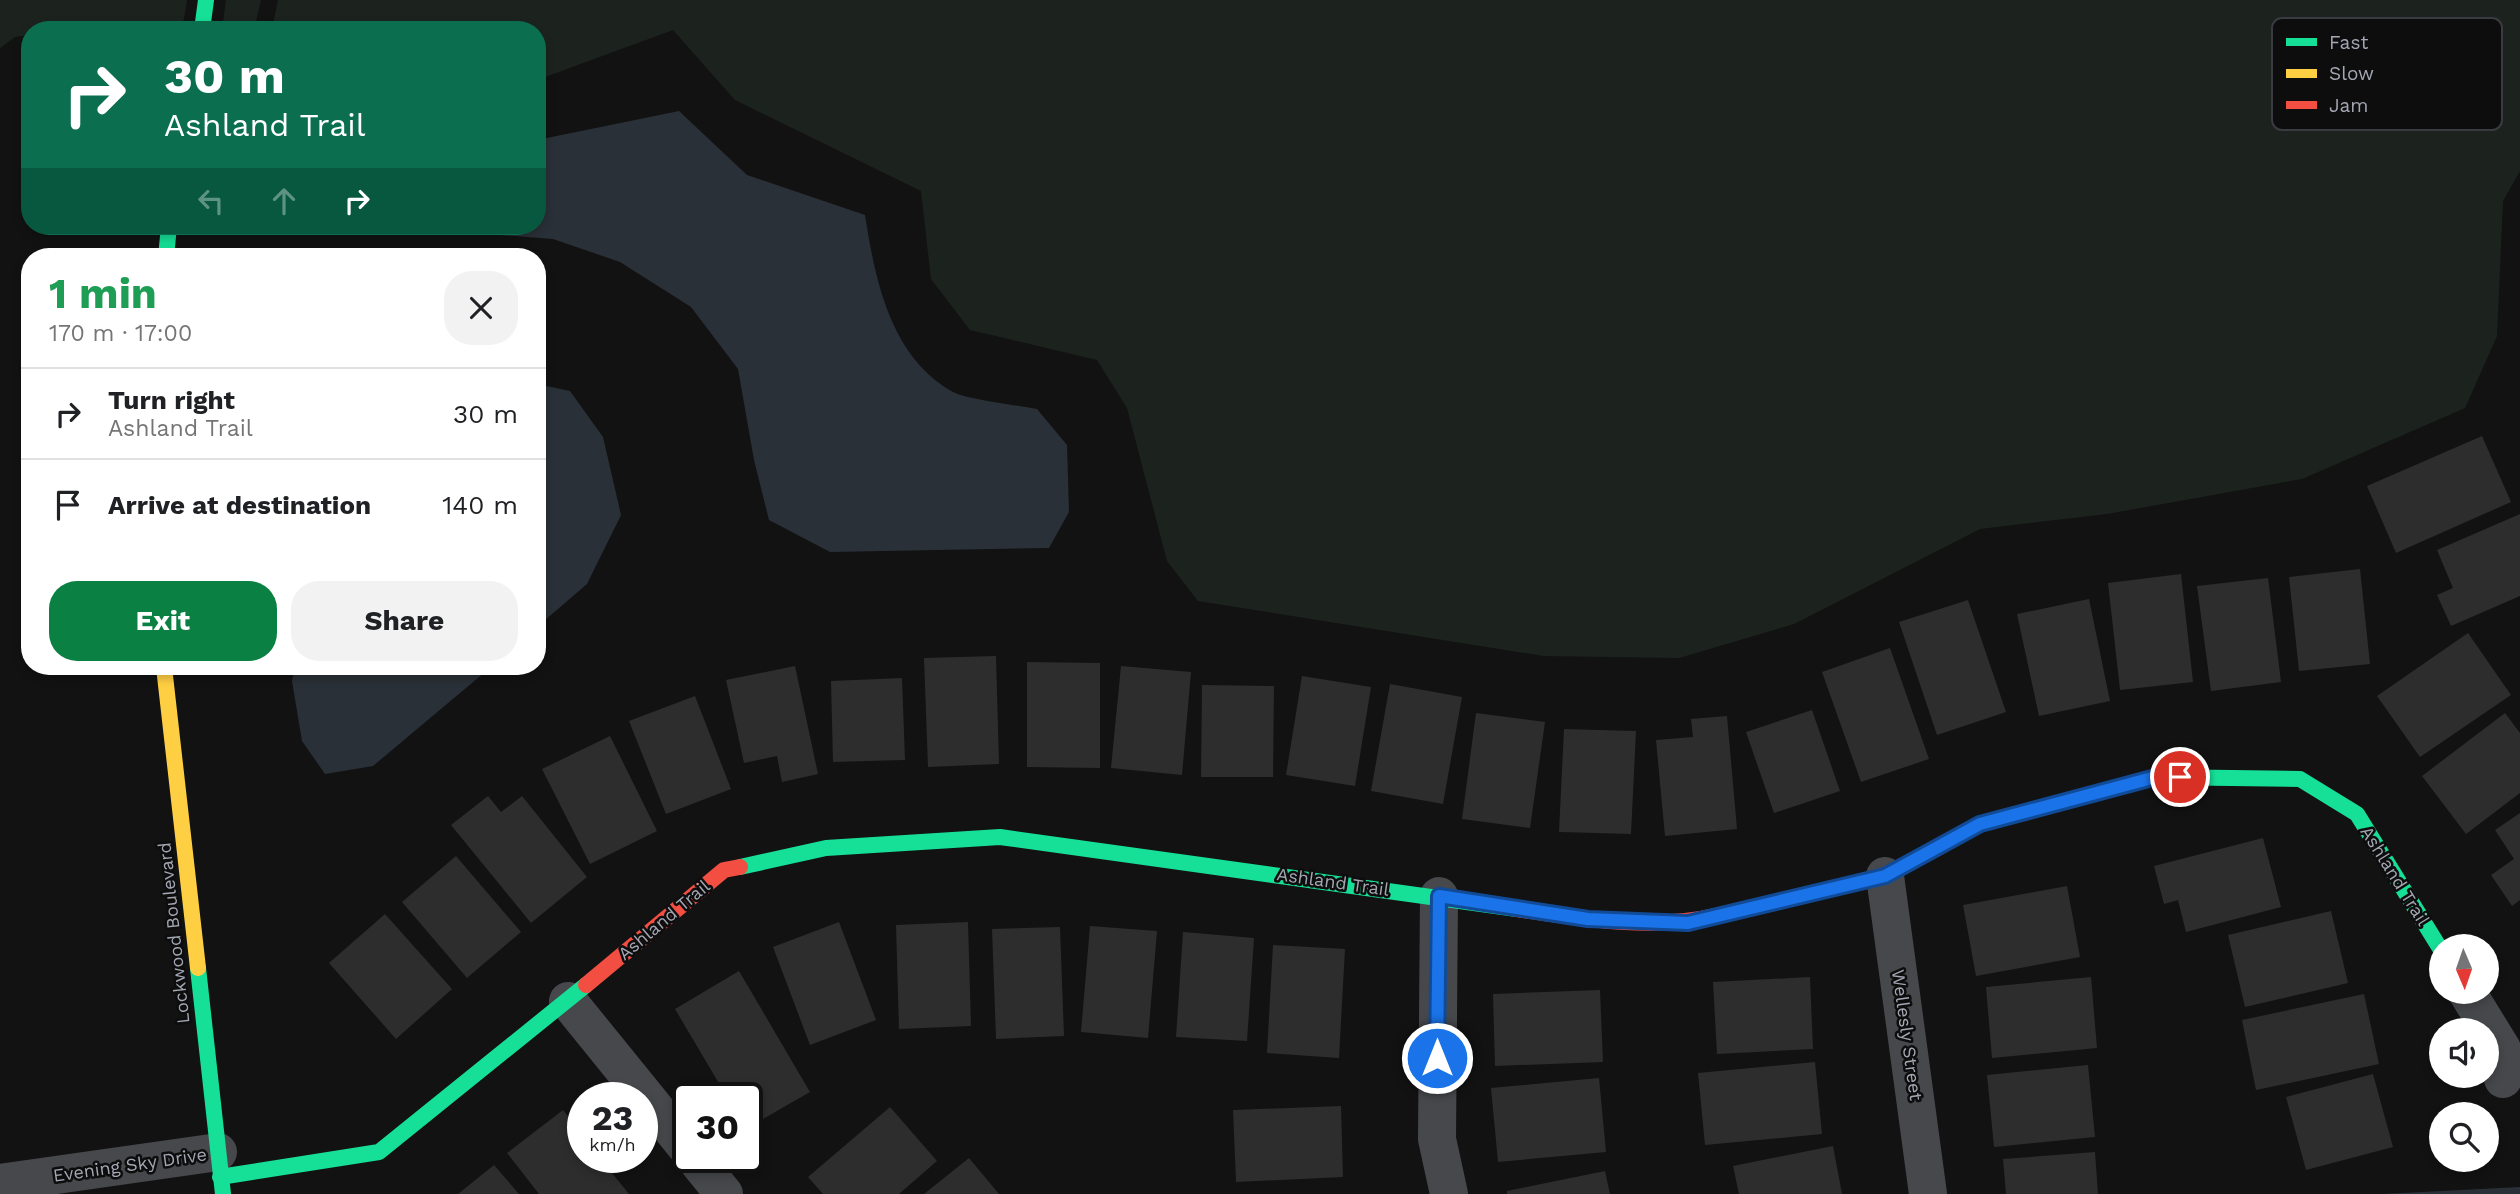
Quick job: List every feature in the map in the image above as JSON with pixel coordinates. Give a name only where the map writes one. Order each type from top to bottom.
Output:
[{"type":"street","points":[[203,21],[206,0]]},
{"type":"street","name":"Lockwood Boulevard","points":[[165,675],[223,1194]]},
{"type":"street","name":"Ashland Trail","points":[[219,1165],[379,1152],[568,1001],[724,870],[826,848],[1000,837],[1439,896],[1588,919],[1688,923],[1885,876],[1980,824],[2156,777],[2300,779],[2357,814],[2431,934]]},
{"type":"street","name":"Wellesly Street","points":[[1885,876],[1928,1194]]},
{"type":"street","points":[[1439,896],[1437,1139],[1448,1194]]},
{"type":"street","points":[[568,1001],[672,1129]]},
{"type":"street","points":[[2474,1004],[2502,1049],[2503,1079]]},
{"type":"street","name":"Evening Sky Drive","points":[[0,1183],[219,1165]]},
{"type":"street","points":[[707,1173],[724,1194]]},
{"type":"shaded area","points":[[0,0],[187,0],[184,21],[21,21],[21,36],[15,37],[0,48]]},
{"type":"shaded area","points":[[226,0],[261,0],[256,21],[223,21]]},
{"type":"shaded area","points":[[278,0],[2520,0],[2520,171],[2503,201],[2497,336],[2465,408],[2302,479],[2107,514],[1980,529],[1794,624],[1679,658],[1544,656],[1198,601],[1167,561],[1127,408],[1097,360],[970,330],[931,279],[921,191],[735,100],[673,30],[546,77],[546,21],[274,21]]},
{"type":"shaded area","points":[[679,111],[747,175],[865,215],[874,265],[889,314],[914,359],[932,377],[960,395],[1037,409],[1067,445],[1069,512],[1049,548],[830,552],[769,520],[754,460],[738,369],[691,307],[620,262],[553,239],[501,235],[546,235],[546,138]]},
{"type":"shaded area","points":[[546,386],[570,391],[603,437],[621,515],[587,584],[546,619]]},
{"type":"shaded area","points":[[293,675],[481,675],[373,766],[325,774],[302,741]]},
{"type":"shaded area","points":[[2520,1187],[2520,1194],[2383,1194]]},
{"type":"building","points":[[2482,436],[2511,502],[2396,553],[2367,486]]},
{"type":"building","points":[[2520,514],[2520,596],[2451,626],[2437,595],[2453,588],[2437,550]]},
{"type":"building","points":[[2360,569],[2370,664],[2299,671],[2289,577]]},
{"type":"building","points":[[2181,574],[2193,682],[2120,690],[2108,583]]},
{"type":"building","points":[[2268,578],[2281,682],[2211,691],[2197,586]]},
{"type":"building","points":[[2089,599],[2110,701],[2039,716],[2017,614]]},
{"type":"building","points":[[1968,600],[2006,712],[1937,735],[1899,622]]},
{"type":"building","points":[[2468,633],[2511,695],[2420,757],[2377,696]]},
{"type":"building","points":[[1890,648],[1929,759],[1861,782],[1822,672]]},
{"type":"building","points":[[996,656],[999,764],[928,767],[924,658]]},
{"type":"building","points":[[1027,662],[1100,663],[1100,768],[1027,767]]},
{"type":"building","points":[[795,666],[818,774],[782,782],[777,756],[744,763],[726,680]]},
{"type":"building","points":[[1121,666],[1191,672],[1182,775],[1111,768]]},
{"type":"building","points":[[1302,676],[1371,687],[1355,786],[1286,775]]},
{"type":"building","points":[[902,678],[905,760],[833,762],[831,681]]},
{"type":"building","points":[[1390,684],[1462,697],[1443,804],[1371,791]]},
{"type":"building","points":[[1202,685],[1274,686],[1273,777],[1201,777]]},
{"type":"building","points":[[695,696],[731,789],[666,814],[629,721]]},
{"type":"building","points":[[1812,710],[1840,791],[1774,813],[1746,732]]},
{"type":"building","points":[[1476,713],[1545,722],[1530,828],[1462,819]]},
{"type":"building","points":[[2505,713],[2520,733],[2520,793],[2466,834],[2422,776]]},
{"type":"building","points":[[1727,716],[1737,829],[1665,836],[1656,740],[1693,737],[1691,719]]},
{"type":"building","points":[[1564,729],[1636,731],[1631,834],[1559,832]]},
{"type":"building","points":[[610,736],[657,831],[590,864],[542,769]]},
{"type":"building","points":[[488,796],[501,812],[522,796],[587,877],[531,923],[451,825]]},
{"type":"building","points":[[2520,813],[2520,900],[2512,906],[2491,875],[2514,859],[2495,830]]},
{"type":"building","points":[[2263,838],[2281,907],[2186,932],[2178,900],[2164,904],[2154,866]]},
{"type":"building","points":[[456,856],[521,932],[467,978],[402,902]]},
{"type":"building","points":[[2067,886],[2080,957],[1976,976],[1963,905]]},
{"type":"building","points":[[2331,911],[2348,983],[2245,1007],[2228,935]]},
{"type":"building","points":[[385,914],[452,989],[396,1039],[329,963]]},
{"type":"building","points":[[839,922],[876,1020],[810,1045],[773,947]]},
{"type":"building","points":[[968,922],[971,1026],[899,1029],[896,925]]},
{"type":"building","points":[[1090,926],[1157,931],[1148,1038],[1081,1032]]},
{"type":"building","points":[[1060,927],[1064,1036],[996,1039],[992,929]]},
{"type":"building","points":[[1183,932],[1254,938],[1247,1041],[1176,1037]]},
{"type":"building","points":[[1273,945],[1345,949],[1339,1058],[1267,1053]]},
{"type":"building","points":[[739,971],[810,1092],[763,1119],[763,1082],[718,1082],[675,1009]]},
{"type":"building","points":[[1810,977],[1813,1049],[1717,1054],[1713,982]]},
{"type":"building","points":[[2091,977],[2097,1048],[1992,1058],[1986,987]]},
{"type":"building","points":[[1600,990],[1603,1062],[1495,1066],[1493,994]]},
{"type":"building","points":[[2364,994],[2379,1064],[2256,1090],[2242,1020]]},
{"type":"building","points":[[1815,1062],[1822,1134],[1705,1145],[1698,1073]]},
{"type":"building","points":[[2088,1065],[2095,1137],[1994,1147],[1987,1075]]},
{"type":"building","points":[[2373,1074],[2393,1147],[2306,1170],[2286,1097]]},
{"type":"building","points":[[1599,1078],[1606,1152],[1498,1162],[1491,1088]]},
{"type":"building","points":[[1341,1106],[1343,1177],[1236,1182],[1233,1110]]},
{"type":"building","points":[[890,1107],[937,1161],[899,1194],[823,1194],[808,1177]]},
{"type":"building","points":[[563,1110],[567,1115],[567,1173],[612,1173],[629,1194],[539,1194],[507,1153]]},
{"type":"building","points":[[1833,1146],[1842,1194],[1739,1194],[1733,1166]]},
{"type":"building","points":[[2095,1152],[2098,1194],[2006,1194],[2003,1159]]},
{"type":"building","points":[[969,1158],[999,1194],[924,1194]]},
{"type":"building","points":[[494,1165],[519,1194],[458,1194]]},
{"type":"building","points":[[1605,1171],[1610,1194],[1507,1194],[1507,1191]]},
{"type":"traffic: fast","points":[[203,21],[206,0]]},
{"type":"traffic: fast","points":[[167,248],[168,235]]},
{"type":"traffic: fast","points":[[1944,844],[1980,824],[2156,777],[2300,779],[2357,814],[2431,934]]},
{"type":"traffic: fast","points":[[740,867],[826,848],[1000,837],[1517,909]]},
{"type":"traffic: fast","points":[[198,968],[223,1194]]},
{"type":"traffic: fast","points":[[220,1177],[379,1152],[586,985]]},
{"type":"traffic: slow","points":[[165,675],[198,968]]},
{"type":"traffic: slow","points":[[1720,915],[1885,876],[1944,844]]},
{"type":"traffic: jam","points":[[586,985],[724,870],[740,867]]},
{"type":"traffic: jam","points":[[1517,909],[1593,920],[1644,923],[1695,920],[1720,915]]},
{"type":"route","points":[[1437,1058],[1439,896],[1588,919],[1688,923],[1885,876],[1980,824],[2156,777],[2180,777]]}]
